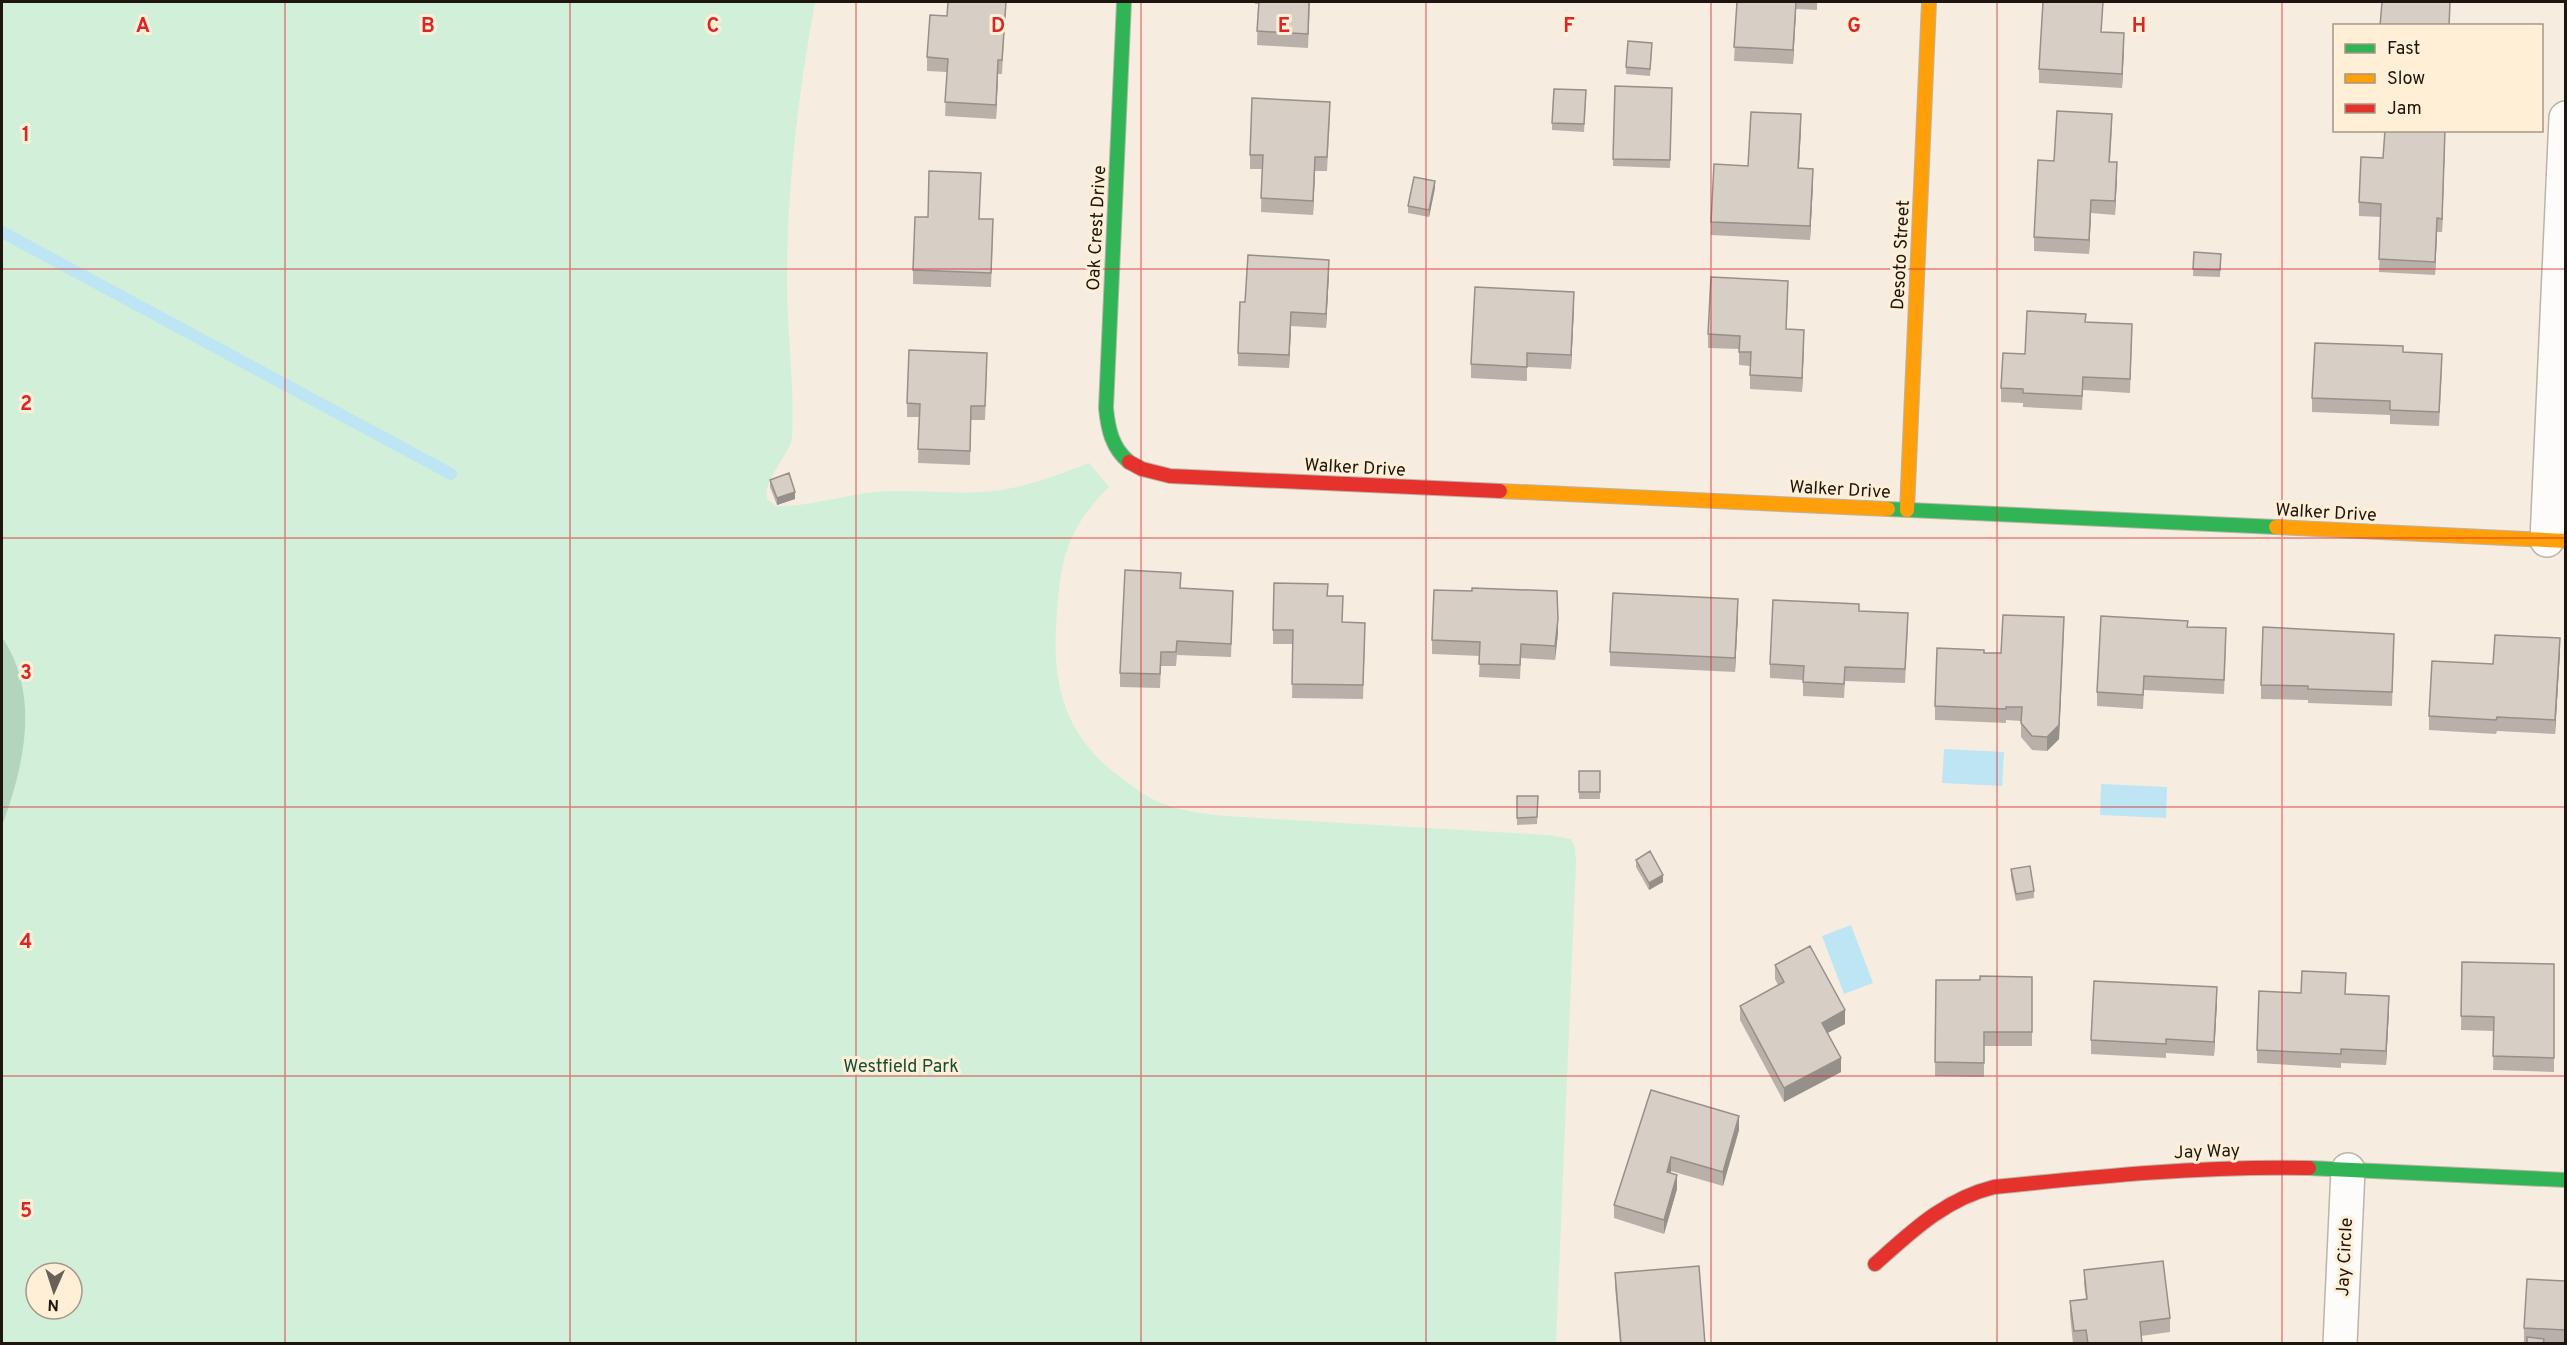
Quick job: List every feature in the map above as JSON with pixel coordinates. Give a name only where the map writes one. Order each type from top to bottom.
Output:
[{"type":"street","name":"Oak Crest Drive","points":[[1120,454],[1109,432],[1106,408],[1124,2]]},
{"type":"street","name":"Desoto Street","points":[[1906,510],[1929,2]]},
{"type":"street","points":[[2556,540],[2565,118]]},
{"type":"street","name":"Walker Drive","points":[[1120,454],[1137,468],[1152,474],[1170,476],[2556,540]]},
{"type":"street","name":"Jay Way","points":[[1875,1263],[1941,1208],[1957,1198],[1984,1188],[2191,1169],[2286,1168],[2565,1180]]},
{"type":"street","name":"Jay Circle","points":[[2340,1344],[2348,1170]]},
{"type":"green space","name":"Westfield Park","points":[[2,2],[815,2],[799,101],[788,236],[787,291],[792,439],[769,484],[767,499],[776,506],[789,506],[876,492],[997,491],[1037,482],[1089,463],[1109,487],[1084,516],[1064,559],[1057,613],[1056,662],[1059,684],[1073,725],[1085,743],[1120,777],[1163,804],[1209,814],[1549,835],[1571,839],[1575,847],[1576,862],[1556,1343],[2,1343],[2,826],[17,779],[25,731],[22,683],[14,659],[2,637]]},
{"type":"green space","points":[[2,637],[14,659],[22,683],[25,731],[17,779],[2,826]]},
{"type":"water","points":[[1944,749],[2004,752],[2002,786],[1942,783]]},
{"type":"water","points":[[2101,784],[2167,787],[2166,818],[2100,815]]},
{"type":"water","points":[[1851,925],[1873,983],[1844,994],[1822,936]]},
{"type":"building","points":[[948,2],[1006,2],[1002,60],[998,60],[996,105],[945,102],[948,59],[927,57],[930,15],[947,16]]},
{"type":"building","points":[[1259,2],[1309,2],[1308,34],[1257,31]]},
{"type":"building","points":[[1737,2],[1796,2],[1793,50],[1734,47]]},
{"type":"building","points":[[2043,2],[2103,2],[2101,32],[2124,33],[2122,74],[2039,69]]},
{"type":"building","points":[[2382,2],[2450,2],[2449,24],[2380,24]]},
{"type":"building","points":[[1628,41],[1652,43],[1650,69],[1626,67]]},
{"type":"building","points":[[1615,86],[1672,88],[1670,160],[1613,159]]},
{"type":"building","points":[[1554,89],[1586,90],[1584,124],[1552,123]]},
{"type":"building","points":[[1252,98],[1330,102],[1327,157],[1315,157],[1313,201],[1261,198],[1263,155],[1250,155]]},
{"type":"building","points":[[2057,111],[2112,114],[2109,162],[2117,162],[2115,201],[2091,200],[2089,240],[2034,237],[2038,160],[2054,161]]},
{"type":"building","points":[[1751,112],[1801,114],[1798,168],[1813,169],[1810,226],[1711,222],[1714,164],[1748,166]]},
{"type":"building","points":[[2385,132],[2445,132],[2442,219],[2437,218],[2435,262],[2379,259],[2381,204],[2359,202],[2361,157],[2383,158]]},
{"type":"building","points":[[929,171],[981,173],[979,219],[993,219],[991,273],[913,270],[915,217],[928,217]]},
{"type":"building","points":[[1414,177],[1435,181],[1429,210],[1408,206]]},
{"type":"building","points":[[2194,252],[2221,254],[2220,270],[2193,269]]},
{"type":"building","points":[[1248,255],[1329,260],[1326,314],[1291,312],[1289,355],[1238,353],[1240,302],[1245,302]]},
{"type":"building","points":[[1711,277],[1788,281],[1786,329],[1804,330],[1802,378],[1750,375],[1751,352],[1739,352],[1740,336],[1708,334]]},
{"type":"building","points":[[1475,287],[1574,292],[1571,355],[1527,353],[1527,367],[1471,364]]},
{"type":"building","points":[[2027,311],[2086,314],[2085,322],[2132,324],[2130,379],[2083,377],[2082,396],[2023,393],[2023,389],[2001,388],[2003,353],[2025,354]]},
{"type":"building","points":[[2315,343],[2403,346],[2403,352],[2442,354],[2439,412],[2390,410],[2390,401],[2312,398]]},
{"type":"building","points":[[909,350],[987,353],[985,406],[971,406],[970,451],[918,449],[920,404],[907,403]]},
{"type":"building","points":[[789,473],[795,492],[777,498],[770,480]]},
{"type":"building","points":[[1125,570],[1181,573],[1180,588],[1233,591],[1231,644],[1177,641],[1176,652],[1161,652],[1160,674],[1120,673]]},
{"type":"building","points":[[1274,583],[1328,584],[1327,596],[1343,596],[1342,622],[1365,623],[1363,685],[1292,684],[1293,630],[1273,630]]},
{"type":"building","points":[[1472,588],[1557,591],[1558,619],[1555,646],[1521,644],[1520,665],[1479,664],[1480,642],[1432,640],[1434,590],[1472,591]]},
{"type":"building","points":[[1613,593],[1738,599],[1735,658],[1610,652]]},
{"type":"building","points":[[1773,600],[1859,604],[1859,611],[1908,613],[1905,669],[1845,667],[1844,684],[1803,682],[1804,666],[1770,664]]},
{"type":"building","points":[[2003,615],[2064,617],[2059,725],[2047,737],[2032,736],[2021,723],[2022,707],[2006,707],[2006,709],[1935,706],[1937,648],[2001,653]]},
{"type":"building","points":[[2101,616],[2188,621],[2187,627],[2226,628],[2224,680],[2144,676],[2143,695],[2097,692]]},
{"type":"building","points":[[2263,627],[2394,634],[2392,692],[2261,685]]},
{"type":"building","points":[[2495,635],[2560,638],[2555,720],[2497,717],[2496,720],[2429,716],[2432,661],[2493,664]]},
{"type":"building","points":[[1579,771],[1600,771],[1600,792],[1579,792]]},
{"type":"building","points":[[1517,796],[1538,796],[1537,817],[1517,818]]},
{"type":"building","points":[[1650,851],[1663,875],[1649,883],[1636,860]]},
{"type":"building","points":[[2030,866],[2034,891],[2016,894],[2011,869]]},
{"type":"building","points":[[1810,946],[1845,1010],[1822,1023],[1841,1058],[1784,1088],[1740,1006],[1784,982],[1775,965]]},
{"type":"building","points":[[2462,962],[2554,964],[2554,1058],[2493,1056],[2494,1017],[2461,1016]]},
{"type":"building","points":[[2302,971],[2346,973],[2345,994],[2389,996],[2386,1051],[2341,1049],[2341,1054],[2257,1050],[2259,991],[2301,993]]},
{"type":"building","points":[[1980,976],[2032,977],[2032,1032],[1984,1032],[1984,1063],[1935,1062],[1936,980],[1980,980]]},
{"type":"building","points":[[2094,981],[2217,987],[2214,1042],[2166,1039],[2166,1044],[2091,1040]]},
{"type":"building","points":[[1651,1090],[1739,1116],[1723,1172],[1671,1157],[1667,1172],[1677,1175],[1664,1220],[1614,1205]]},
{"type":"building","points":[[2163,1261],[2170,1318],[2140,1322],[2142,1344],[2088,1344],[2086,1330],[2074,1331],[2070,1301],[2087,1299],[2084,1270]]},
{"type":"building","points":[[1699,1266],[1705,1344],[1621,1344],[1615,1273]]},
{"type":"building","points":[[2527,1279],[2565,1281],[2565,1330],[2524,1328]]},
{"type":"building","points":[[2527,1337],[2544,1339],[2543,1344],[2527,1344]]},
{"type":"waterway","points":[[2,232],[451,474]]},
{"type":"traffic: fast","points":[[1124,2],[1106,408],[1112,438],[1123,457],[1129,462]]},
{"type":"traffic: fast","points":[[1888,509],[2276,527]]},
{"type":"traffic: fast","points":[[2309,1168],[2566,1180]]},
{"type":"traffic: slow","points":[[1907,510],[1929,2]]},
{"type":"traffic: slow","points":[[1500,491],[1888,509]]},
{"type":"traffic: slow","points":[[2276,527],[2566,541]]},
{"type":"traffic: jam","points":[[1129,462],[1142,469],[1170,476],[1500,491]]},
{"type":"traffic: jam","points":[[1875,1264],[1916,1228],[1945,1208],[1976,1192],[1994,1187],[2190,1170],[2309,1168]]}]
